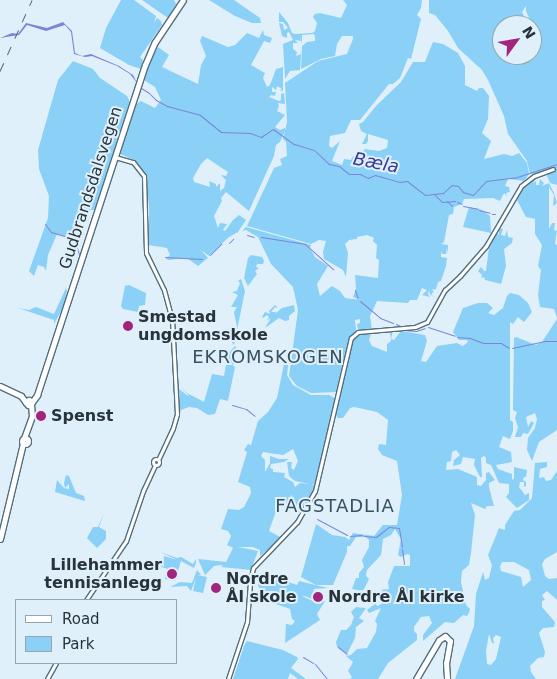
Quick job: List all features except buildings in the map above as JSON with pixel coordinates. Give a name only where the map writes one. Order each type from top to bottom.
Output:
[{"type":"main road","name":"Gudbrandsdalsvegen","points":[[0,539],[28,429],[30,419],[29,402],[38,392],[149,53],[183,0]]},
{"type":"main road","points":[[0,386],[29,402]]},
{"type":"main road","points":[[416,679],[439,640],[445,636],[450,641],[446,663],[447,679]]},
{"type":"street","points":[[87,599],[126,541],[141,496],[155,465],[153,462],[158,460],[173,428],[177,414],[172,319],[164,290],[146,253],[144,176],[136,164],[115,155]]},
{"type":"street","points":[[228,679],[247,622],[250,579],[253,568],[294,526],[307,508],[315,491],[351,338],[358,332],[415,327],[427,322],[445,290],[486,246],[521,186],[534,176],[553,169]]},
{"type":"street","points":[[47,679],[55,664]]},
{"type":"green space","points":[[121,0],[134,0],[156,16],[154,23],[157,18],[161,21],[162,25],[140,57],[143,60],[141,69],[129,65],[100,48],[106,28]]},
{"type":"green space","points":[[142,0],[174,0],[176,4],[168,18]]},
{"type":"green space","points":[[209,0],[234,0],[260,18],[261,23],[252,23],[235,16]]},
{"type":"green space","points":[[343,0],[422,0],[421,8],[417,15],[421,19],[411,59],[408,58],[400,78],[393,84],[389,84],[360,120],[351,120],[345,133],[330,136],[329,146],[332,148],[340,141],[332,161],[342,165],[344,159],[351,160],[353,156],[356,157],[353,160],[356,163],[362,159],[365,149],[379,151],[387,148],[388,140],[368,134],[368,141],[366,144],[362,144],[367,134],[361,131],[359,124],[401,82],[413,62],[425,62],[433,42],[443,44],[458,53],[465,66],[465,85],[477,91],[479,88],[483,88],[489,96],[488,119],[482,133],[491,141],[484,159],[504,154],[512,156],[519,153],[527,163],[529,174],[524,181],[508,179],[505,186],[509,187],[510,192],[506,193],[507,196],[504,193],[500,201],[493,198],[464,199],[462,204],[454,207],[453,214],[449,215],[444,242],[441,244],[448,245],[448,255],[447,247],[446,254],[442,254],[441,251],[441,257],[447,258],[446,266],[436,289],[431,290],[434,291],[431,295],[438,298],[430,295],[429,290],[428,294],[430,297],[422,295],[427,290],[422,288],[417,300],[410,300],[408,303],[377,301],[370,316],[372,330],[358,330],[357,324],[360,323],[360,319],[355,320],[356,330],[349,340],[337,392],[311,393],[297,386],[289,376],[298,310],[293,287],[271,264],[258,237],[246,230],[242,231],[246,227],[311,245],[310,248],[315,257],[328,266],[317,284],[320,296],[332,286],[340,291],[345,298],[361,300],[353,297],[356,289],[355,275],[378,278],[379,260],[376,258],[377,245],[373,241],[374,238],[367,235],[349,240],[345,244],[348,253],[346,277],[343,270],[324,259],[323,252],[326,241],[319,240],[311,244],[247,226],[274,168],[282,165],[280,159],[287,156],[286,142],[283,139],[287,122],[285,83],[318,61],[347,54],[353,39],[353,36],[342,36],[337,44],[335,56],[321,59],[301,69],[302,46],[307,42],[315,41],[315,37],[314,34],[302,35],[302,44],[300,35],[301,41],[295,40],[298,43],[293,43],[293,49],[297,52],[296,56],[301,54],[300,70],[290,71],[285,79],[283,44],[293,40],[289,32],[287,33],[287,38],[282,36],[279,23],[283,24],[284,30],[288,28],[283,22],[279,22],[279,12],[288,23],[292,33],[312,33],[315,31],[317,23],[313,17],[315,14],[320,13],[341,18],[347,5]]},
{"type":"green space","points":[[429,0],[557,0],[557,185],[550,183],[547,176],[548,172],[537,178],[533,183],[536,181],[536,185],[539,185],[540,179],[544,183],[542,186],[549,183],[554,193],[557,203],[553,206],[554,195],[549,187],[549,229],[552,223],[555,223],[554,230],[557,231],[555,244],[557,245],[557,318],[554,309],[540,307],[538,295],[541,270],[538,266],[542,245],[535,234],[535,219],[526,217],[516,198],[521,190],[531,182],[529,180],[539,173],[530,174],[527,161],[508,134],[504,116],[482,70],[458,48],[448,31],[435,15],[429,13]]},
{"type":"green space","points":[[263,30],[264,35],[272,38],[270,43],[264,41],[251,65],[265,73],[263,78],[267,87],[270,85],[276,69],[283,67],[283,90],[280,91],[282,89],[277,86],[276,90],[272,87],[272,92],[276,92],[275,96],[271,95],[269,97],[279,101],[281,100],[281,94],[284,93],[285,104],[278,103],[277,111],[285,115],[275,127],[280,130],[285,128],[285,131],[280,142],[276,145],[274,156],[249,211],[226,192],[221,198],[222,201],[214,216],[218,228],[220,223],[227,224],[223,230],[225,231],[239,215],[246,220],[238,232],[229,237],[209,256],[201,250],[208,258],[198,266],[187,258],[166,259],[170,255],[167,248],[148,245],[149,205],[144,173],[134,160],[120,154],[136,104],[141,101],[155,108],[161,100],[155,87],[144,80],[152,56],[158,47],[169,55],[162,67],[198,84],[201,65],[206,56],[200,41],[202,36],[228,47],[235,45],[247,33],[259,38]],"holes":[[[207,158],[228,172],[226,176],[221,175],[226,180],[224,188],[220,191],[220,183],[216,187],[216,184],[209,181],[210,187],[194,182],[193,178]]]},
{"type":"green space","points":[[73,61],[93,69],[100,78],[127,96],[130,102],[94,210],[87,210],[81,218],[75,236],[75,244],[73,239],[57,234],[48,255],[46,271],[44,267],[38,265],[34,276],[29,271],[48,218],[49,196],[39,169],[38,150],[58,80]]},
{"type":"green space","points":[[469,207],[482,210],[490,216],[491,233],[463,227]]},
{"type":"green space","points":[[498,228],[503,229],[501,235],[505,236],[507,230],[508,237],[513,238],[512,243],[504,249],[506,266],[501,284],[485,280],[484,277],[481,278],[482,275],[478,271],[481,267],[486,271],[490,240],[495,232],[499,235]]},
{"type":"green space","points":[[251,255],[262,257],[264,261],[263,264],[257,264],[256,267],[259,268],[255,271],[257,274],[248,286],[244,278],[248,258]]},
{"type":"green space","points":[[241,279],[245,291],[234,345],[230,340],[233,340],[237,327],[234,312],[237,307],[231,307],[238,295],[232,292],[237,291],[240,283],[238,281]]},
{"type":"green space","points":[[129,285],[146,293],[145,305],[139,306],[138,312],[123,309],[121,306],[125,286]]},
{"type":"green space","points":[[66,288],[64,306],[54,324],[54,320],[18,308],[29,310],[36,307],[54,314]]},
{"type":"green space","points":[[510,293],[519,295],[528,303],[532,312],[524,322],[518,317],[513,324],[510,322],[510,420],[513,422],[513,431],[510,439],[503,436],[499,447],[511,452],[512,462],[496,465],[498,469],[512,474],[512,480],[514,478],[514,467],[527,470],[526,477],[523,480],[526,482],[526,486],[524,487],[524,482],[520,482],[519,487],[525,495],[529,493],[529,500],[517,508],[506,497],[509,493],[509,484],[499,483],[491,465],[486,463],[484,456],[481,458],[482,477],[480,477],[474,465],[475,459],[463,457],[461,464],[453,466],[454,460],[460,455],[456,450],[452,452],[451,461],[447,462],[446,470],[458,469],[477,477],[477,485],[481,486],[486,480],[486,473],[489,472],[495,480],[489,483],[494,506],[487,506],[485,509],[471,503],[475,515],[471,553],[469,565],[462,571],[461,582],[466,605],[470,609],[469,613],[467,616],[463,615],[454,623],[445,622],[423,641],[423,635],[432,623],[429,616],[421,617],[414,627],[417,640],[388,663],[378,679],[350,679],[352,677],[348,671],[353,662],[346,656],[351,655],[357,649],[367,648],[376,632],[377,624],[375,621],[381,608],[369,613],[367,610],[375,604],[378,606],[387,600],[388,596],[381,590],[389,589],[388,582],[394,566],[410,566],[410,555],[407,554],[401,557],[398,555],[401,539],[395,529],[391,535],[383,539],[381,555],[367,570],[366,576],[369,579],[363,591],[352,589],[356,578],[359,578],[359,573],[364,567],[362,560],[369,547],[369,540],[366,537],[356,537],[350,546],[347,546],[347,552],[333,585],[316,585],[301,577],[316,524],[332,535],[345,537],[349,540],[353,533],[374,536],[383,525],[397,525],[402,495],[397,461],[382,455],[378,449],[379,444],[386,445],[388,420],[377,412],[354,407],[350,408],[343,418],[338,418],[335,414],[351,340],[358,333],[372,331],[369,340],[372,346],[387,352],[387,344],[391,341],[390,331],[393,331],[391,339],[394,340],[401,331],[425,335],[427,341],[421,361],[426,362],[437,346],[457,343],[463,346],[468,342],[467,340],[459,340],[453,332],[463,308],[478,303],[487,303],[493,308],[488,313],[494,315],[503,308]]},
{"type":"green space","points":[[275,305],[277,308],[275,307],[271,312],[276,312],[275,314],[282,308],[294,305],[295,311],[289,316],[289,320],[285,321],[279,318],[265,328],[271,318],[267,321],[269,317],[267,315],[262,317],[265,312],[270,314],[269,311]]},
{"type":"green space","points":[[557,319],[557,430],[539,442],[532,461],[527,450],[528,438],[535,428],[537,419],[535,413],[526,417],[528,427],[531,421],[534,423],[528,434],[523,433],[521,437],[515,437],[518,427],[515,418],[517,412],[513,410],[514,338],[516,337],[536,345],[542,342]]},
{"type":"green space","points":[[235,346],[238,350],[236,350],[233,366],[235,367],[228,401],[220,399],[215,414],[208,415],[197,408],[189,407],[181,410],[179,418],[179,389],[189,396],[180,386],[187,393],[204,402],[212,374],[224,376],[228,354]]},
{"type":"green space","points":[[285,359],[289,359],[287,375],[293,385],[311,395],[329,395],[335,398],[316,484],[312,484],[315,486],[312,494],[301,513],[280,500],[269,531],[282,538],[260,556],[260,550],[253,547],[238,547],[258,551],[251,570],[221,567],[223,566],[221,565],[214,566],[205,575],[198,559],[226,562],[233,548],[227,545],[231,536],[228,531],[221,529],[228,509],[239,510],[244,507],[251,493],[250,487],[238,482],[247,452],[244,450],[248,444],[251,445],[258,421],[268,412],[277,398]],"holes":[[[293,449],[298,461],[294,470],[291,468],[292,462],[287,462],[289,476],[295,481],[310,484],[300,483],[295,487],[293,482],[284,477],[285,473],[273,472],[273,469],[270,468],[271,464],[284,462],[289,459],[279,459],[270,456],[270,463],[265,472],[265,460],[261,456],[263,452],[283,455]]]},
{"type":"green space","points":[[547,462],[547,467],[540,469],[539,478],[544,477],[546,481],[551,480],[557,471],[557,552],[545,559],[542,564],[545,576],[549,579],[557,578],[557,600],[547,591],[542,595],[545,600],[542,601],[542,607],[555,622],[554,627],[543,628],[539,633],[545,652],[544,657],[538,658],[530,666],[531,672],[536,679],[455,679],[474,626],[476,594],[483,572],[485,580],[489,578],[492,565],[488,555],[499,528],[505,530],[505,525],[514,511],[520,510],[532,498],[535,463]],"holes":[[[502,562],[514,562],[529,570],[531,580],[523,587],[521,577],[501,571]],[[489,634],[492,643],[494,643],[493,638],[496,635],[501,637],[496,659],[491,665],[487,664],[486,651]]]},
{"type":"green space","points":[[66,475],[69,476],[76,493],[84,496],[85,501],[55,492],[57,480],[64,488],[69,489],[69,484],[65,488]]},
{"type":"green space","points":[[104,513],[99,527],[106,531],[106,539],[97,548],[87,538],[93,527],[98,527]]},
{"type":"green space","name":"Lillehammer tennisanlegg","points":[[160,552],[177,558],[181,557],[193,564],[196,559],[196,563],[194,568],[181,561],[175,581],[165,579],[168,569],[161,567],[164,556],[177,560]]},
{"type":"green space","points":[[197,570],[201,575],[197,575],[207,577],[203,593],[193,591],[196,578],[191,591],[187,586],[170,587],[180,582],[192,583]]},
{"type":"green space","points":[[268,575],[297,585],[299,581],[328,588],[314,589],[312,599],[302,596],[315,602],[325,601],[317,614],[320,620],[285,643],[286,624],[292,625],[295,621],[292,619],[290,609],[273,603],[274,596],[262,593],[258,586],[259,580]]},
{"type":"green space","points":[[356,607],[366,608],[359,618],[364,621],[356,627],[355,638],[347,654],[337,647],[336,642],[341,630],[346,630],[351,625],[354,617],[351,612]]},
{"type":"green space","points":[[247,641],[283,650],[297,657],[298,659],[291,668],[306,679],[298,679],[290,673],[288,679],[233,679]]},
{"type":"shaded area","points":[[63,22],[72,31],[75,53],[82,56],[91,54],[119,66],[133,75],[137,83],[130,74],[117,66],[92,56],[85,57],[74,54],[71,32],[65,25],[46,31],[27,25],[19,35],[0,38],[12,33],[18,34],[26,23],[47,28]]},
{"type":"waterway","name":"Bæla","points":[[141,88],[167,106],[200,115],[221,132],[250,133],[261,137],[273,129],[294,144],[314,150],[329,164],[339,166],[349,174],[360,174],[368,178],[375,175],[399,182],[407,181],[425,195],[443,193],[452,185],[458,186],[463,192],[473,195],[486,181],[517,177],[557,164]]},
{"type":"waterway","points":[[434,194],[442,202],[455,201]]},
{"type":"waterway","points":[[447,201],[452,206]]},
{"type":"waterway","points":[[457,202],[462,204]]},
{"type":"waterway","points":[[463,206],[478,209]]},
{"type":"waterway","points":[[479,210],[490,213]]},
{"type":"waterway","points":[[45,224],[51,232],[74,239],[79,254]]},
{"type":"waterway","points":[[247,235],[254,237]]},
{"type":"waterway","points":[[261,237],[305,244],[333,269]]},
{"type":"waterway","points":[[229,243],[233,239]]},
{"type":"waterway","points":[[210,255],[221,244]]},
{"type":"waterway","points":[[165,257],[202,259]]},
{"type":"waterway","points":[[355,290],[358,299]]},
{"type":"waterway","points":[[360,301],[380,318],[393,323]]},
{"type":"waterway","points":[[396,324],[400,326]]},
{"type":"waterway","points":[[428,327],[455,336]]},
{"type":"waterway","points":[[403,330],[416,331],[425,328]]},
{"type":"waterway","points":[[457,337],[470,338],[483,343],[501,343],[509,348]]},
{"type":"waterway","points":[[512,348],[546,341],[557,341]]},
{"type":"waterway","points":[[232,405],[246,409],[255,416]]},
{"type":"waterway","points":[[317,519],[347,535]]},
{"type":"waterway","points":[[364,536],[376,537],[389,527],[399,528],[402,547]]},
{"type":"waterway","points":[[350,536],[362,535]]},
{"type":"waterway","points":[[402,549],[404,564]]},
{"type":"waterway","points":[[338,647],[347,654]]},
{"type":"waterway","points":[[303,657],[313,663]]},
{"type":"waterway","points":[[315,664],[327,679]]},
{"type":"railway","points":[[0,71],[32,0]]},
{"type":"place","name":"Smestad ungdomsskole","points":[[128,326]]},
{"type":"place","name":"Spenst","points":[[41,416]]},
{"type":"place","name":"Lillehammer tennisanlegg","points":[[172,574]]},
{"type":"place","name":"Nordre Ål skole","points":[[216,588]]},
{"type":"place","name":"Nordre Ål kirke","points":[[318,597]]},
{"type":"district","name":"EKROMSKOGEN","points":[[268,357]]},
{"type":"district","name":"FAGSTADLIA","points":[[335,506]]}]
